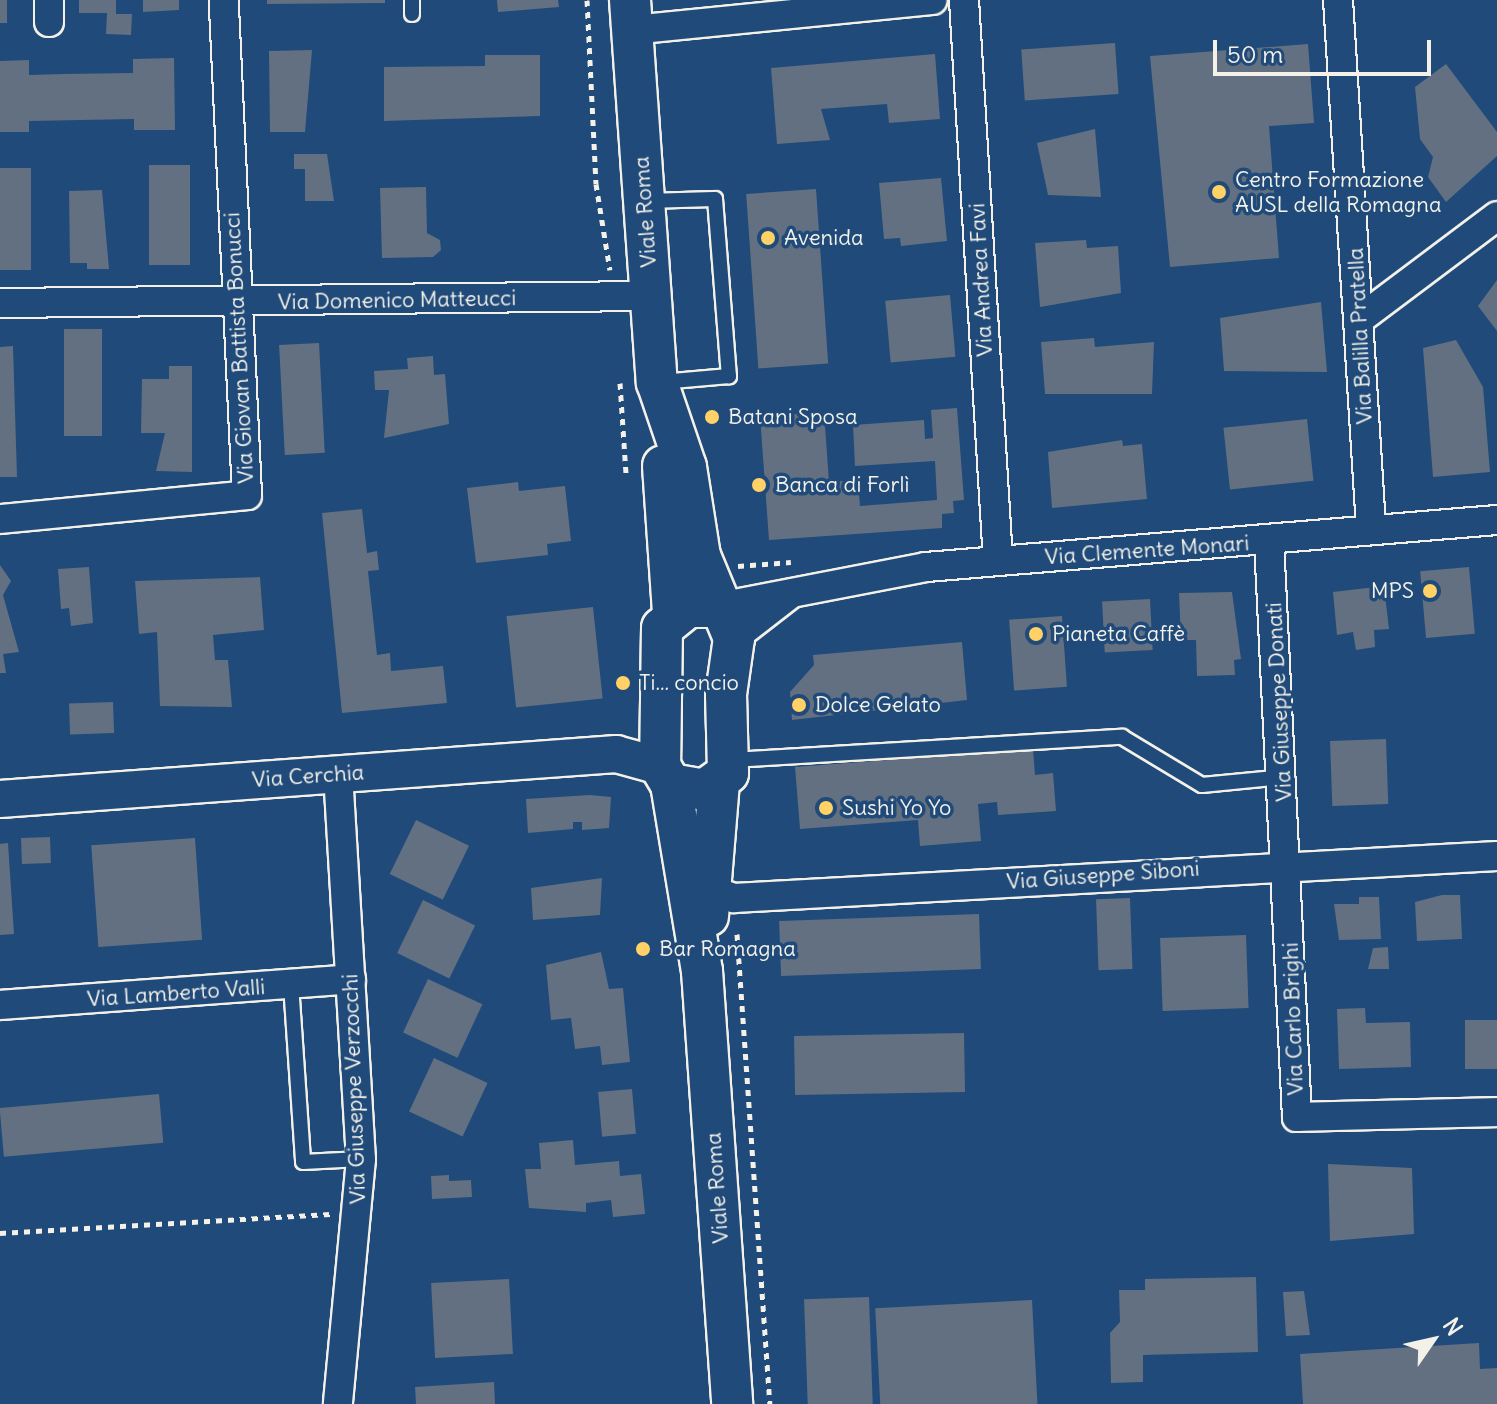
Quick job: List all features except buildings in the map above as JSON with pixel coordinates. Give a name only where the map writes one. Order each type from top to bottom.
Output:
[{"type":"main road","name":"Viale Roma","points":[[631,15],[645,201],[632,296],[638,379],[667,422],[686,467],[700,556],[727,623],[722,894],[702,971]]},
{"type":"main road","name":"Viale Roma","points":[[667,422],[662,453],[673,614],[661,642],[666,775],[702,971],[732,1404]]},
{"type":"main road","points":[[673,614],[727,623]]},
{"type":"main road","points":[[666,775],[687,791],[725,771]]},
{"type":"street","name":"Via Giovan Battista Bonucci","points":[[0,519],[247,495],[233,303],[224,0]]},
{"type":"street","points":[[631,15],[933,0]]},
{"type":"street","name":"Via Andrea Favi","points":[[964,0],[998,560]]},
{"type":"street","name":"Via Balilla Pratella","points":[[1338,0],[1371,528]]},
{"type":"street","points":[[1360,319],[1497,216]]},
{"type":"street","name":"Via Domenico Matteucci","points":[[0,303],[233,303],[632,296]]},
{"type":"street","name":"Via Clemente Monari","points":[[727,623],[799,588],[998,560],[1269,541],[1371,528],[1497,520]]},
{"type":"street","name":"Via Giuseppe Donati","points":[[1269,541],[1284,777],[1286,863]]},
{"type":"street","points":[[616,754],[666,717]]},
{"type":"street","name":"Via Cerchia","points":[[0,799],[616,754],[666,775]]},
{"type":"street","name":"Via Giuseppe Verzocchi","points":[[338,773],[361,1159],[338,1404]]},
{"type":"street","name":"Via Giuseppe Siboni","points":[[722,894],[1286,863],[1497,856]]},
{"type":"street","name":"Via Carlo Brighi","points":[[1286,863],[1297,1117],[1497,1112]]},
{"type":"street","name":"Via Lamberto Valli","points":[[0,1005],[351,979]]},
{"type":"lane","points":[[638,379],[729,376],[715,199],[645,201]]},
{"type":"lane","points":[[725,771],[1122,737],[1202,785],[1284,777]]},
{"type":"lane","points":[[291,984],[303,1162],[361,1159]]},
{"type":"path","points":[[587,0],[596,184],[632,296]]},
{"type":"path","points":[[627,485],[638,379]]},
{"type":"path","points":[[724,557],[732,567],[791,561],[799,588]]},
{"type":"path","points":[[722,894],[770,1404]]},
{"type":"path","points":[[0,1233],[358,1212]]},
{"type":"place","name":"Centro Formazione AUSL della Romagna","points":[[1219,192]]},
{"type":"place","name":"Avenida","points":[[768,238]]},
{"type":"place","name":"Batani Sposa","points":[[712,417]]},
{"type":"place","name":"Banca di Forlì","points":[[759,485]]},
{"type":"place","name":"MPS","points":[[1430,591]]},
{"type":"place","name":"Pianeta Caffè","points":[[1036,634]]},
{"type":"place","name":"Ti... concio","points":[[623,683]]},
{"type":"place","name":"Dolce Gelato","points":[[799,705]]},
{"type":"place","name":"Sushi Yo Yo","points":[[826,808]]},
{"type":"place","name":"Bar Romagna","points":[[643,949]]}]
